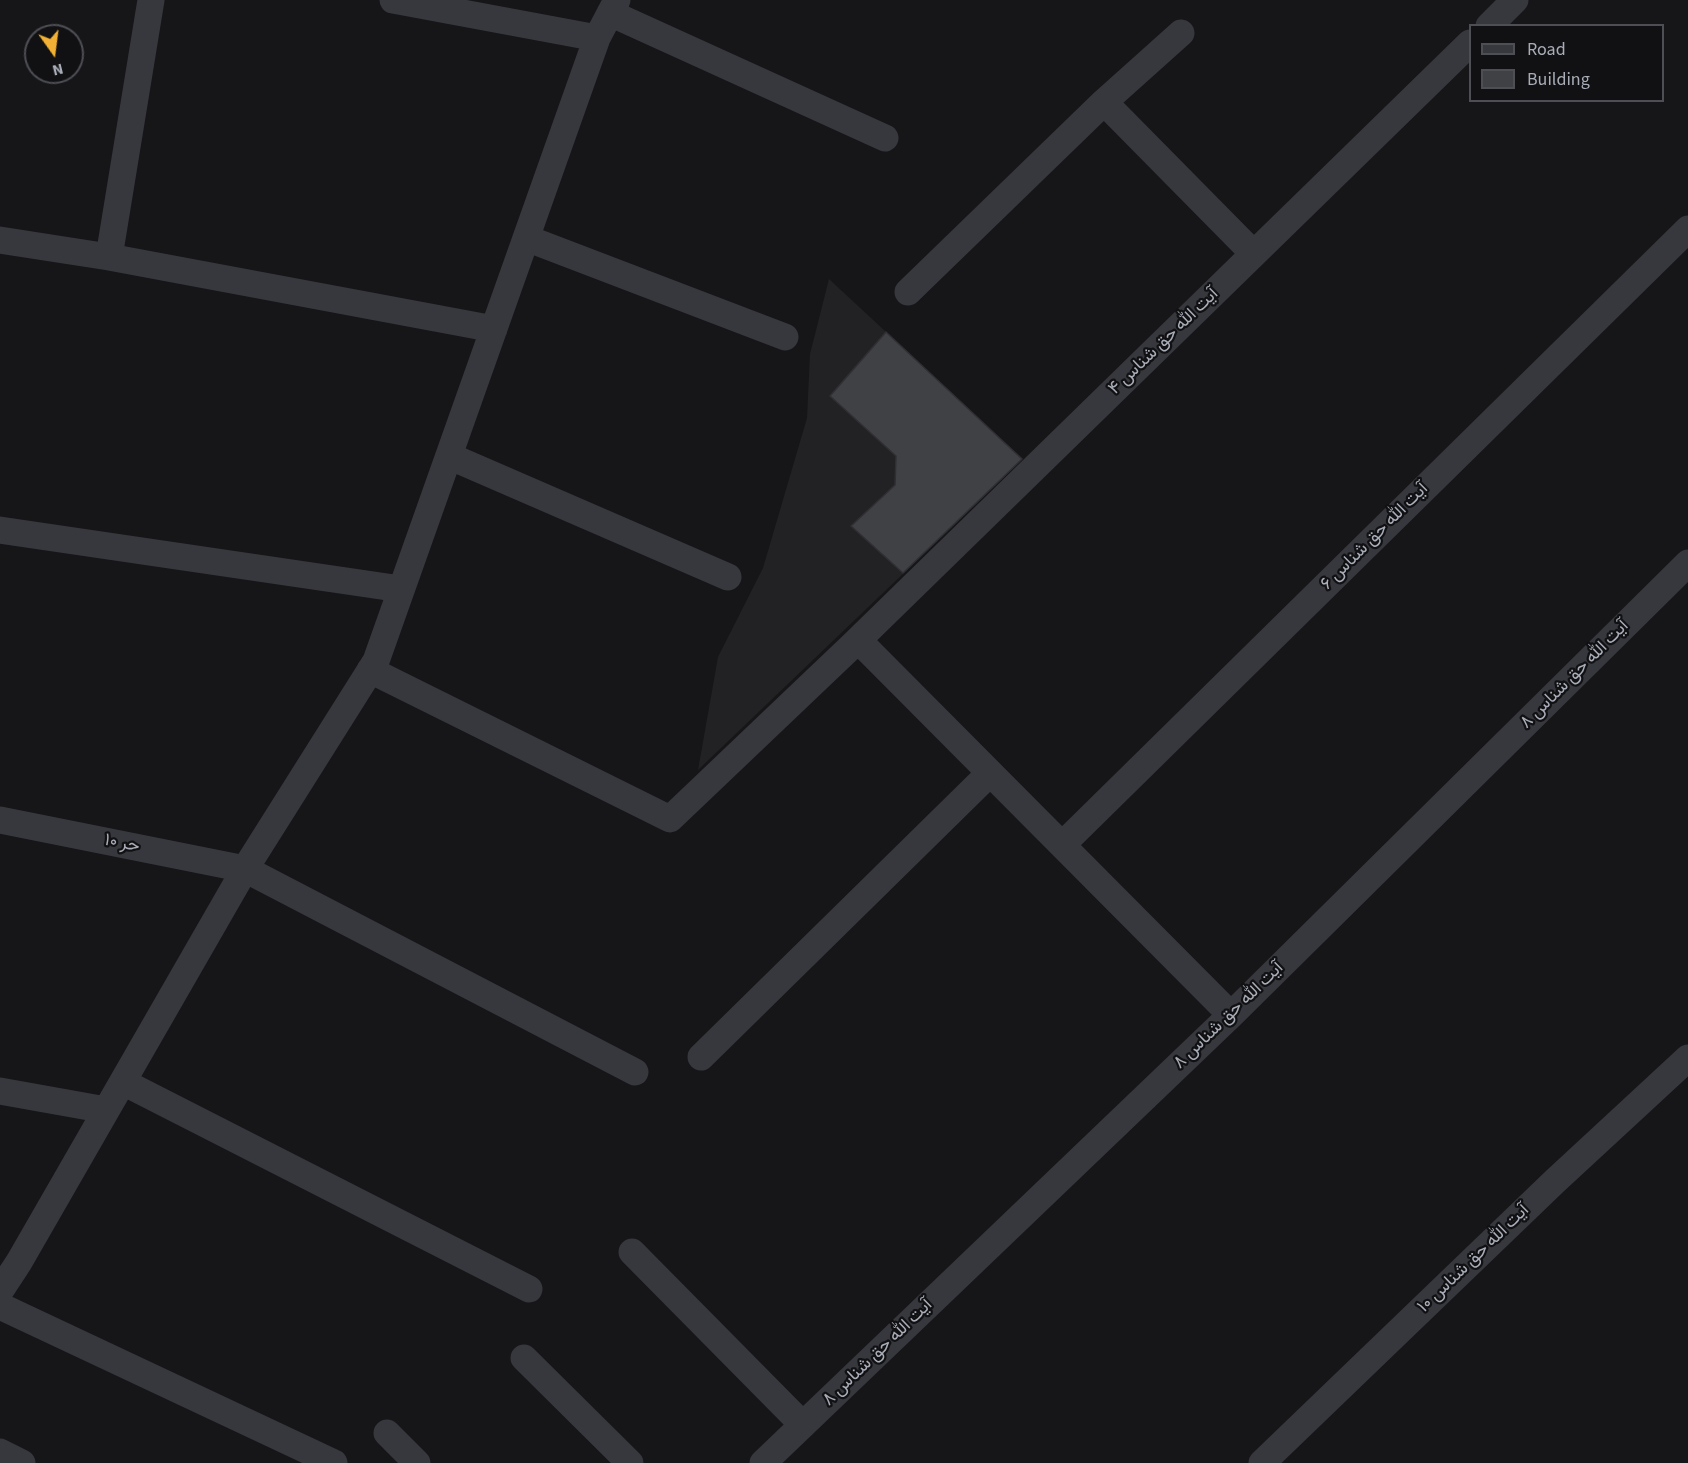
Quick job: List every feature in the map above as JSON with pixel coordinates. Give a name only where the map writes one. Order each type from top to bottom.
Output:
[{"type":"street","points":[[109,257],[152,0]]},
{"type":"street","points":[[393,0],[597,38]]},
{"type":"street","points":[[1491,24],[1515,0]]},
{"type":"street","points":[[0,1291],[9,1260],[106,1110],[245,869],[376,661],[597,38],[614,6],[885,138]]},
{"type":"street","points":[[908,292],[1104,102],[1181,33]]},
{"type":"street","name":"آیت الله حق شناس ۴","points":[[370,669],[670,819],[858,640],[1469,44]]},
{"type":"street","points":[[1104,102],[1254,254]]},
{"type":"street","name":"آیت الله حق شناس ۶","points":[[1062,845],[1688,229]]},
{"type":"street","points":[[526,238],[785,337]]},
{"type":"street","points":[[0,240],[109,257],[494,329]]},
{"type":"street","points":[[449,456],[728,577]]},
{"type":"street","points":[[0,530],[401,589]]},
{"type":"street","name":"آیت الله حق شناس ۸","points":[[763,1463],[1231,1015],[1688,563]]},
{"type":"street","points":[[858,640],[1231,1015]]},
{"type":"street","points":[[701,1058],[990,773]]},
{"type":"street","name":"حر ۱۰","points":[[0,820],[245,869],[635,1072]]},
{"type":"street","name":"آیت الله حق شناس ۱۰","points":[[1262,1463],[1546,1190],[1688,1058]]},
{"type":"street","points":[[123,1082],[529,1289]]},
{"type":"street","points":[[0,1091],[106,1110]]},
{"type":"street","points":[[632,1252],[803,1425]]},
{"type":"street","points":[[0,1306],[334,1463]]},
{"type":"street","points":[[524,1358],[630,1463]]},
{"type":"street","points":[[387,1433],[417,1463]]},
{"type":"street","points":[[0,1452],[22,1463]]},
{"type":"shaded area","points":[[829,279],[1023,459],[698,770],[718,657],[763,568],[807,418],[810,354]]},
{"type":"building","points":[[886,332],[1022,459],[903,573],[851,526],[895,485],[896,456],[830,396]]}]
